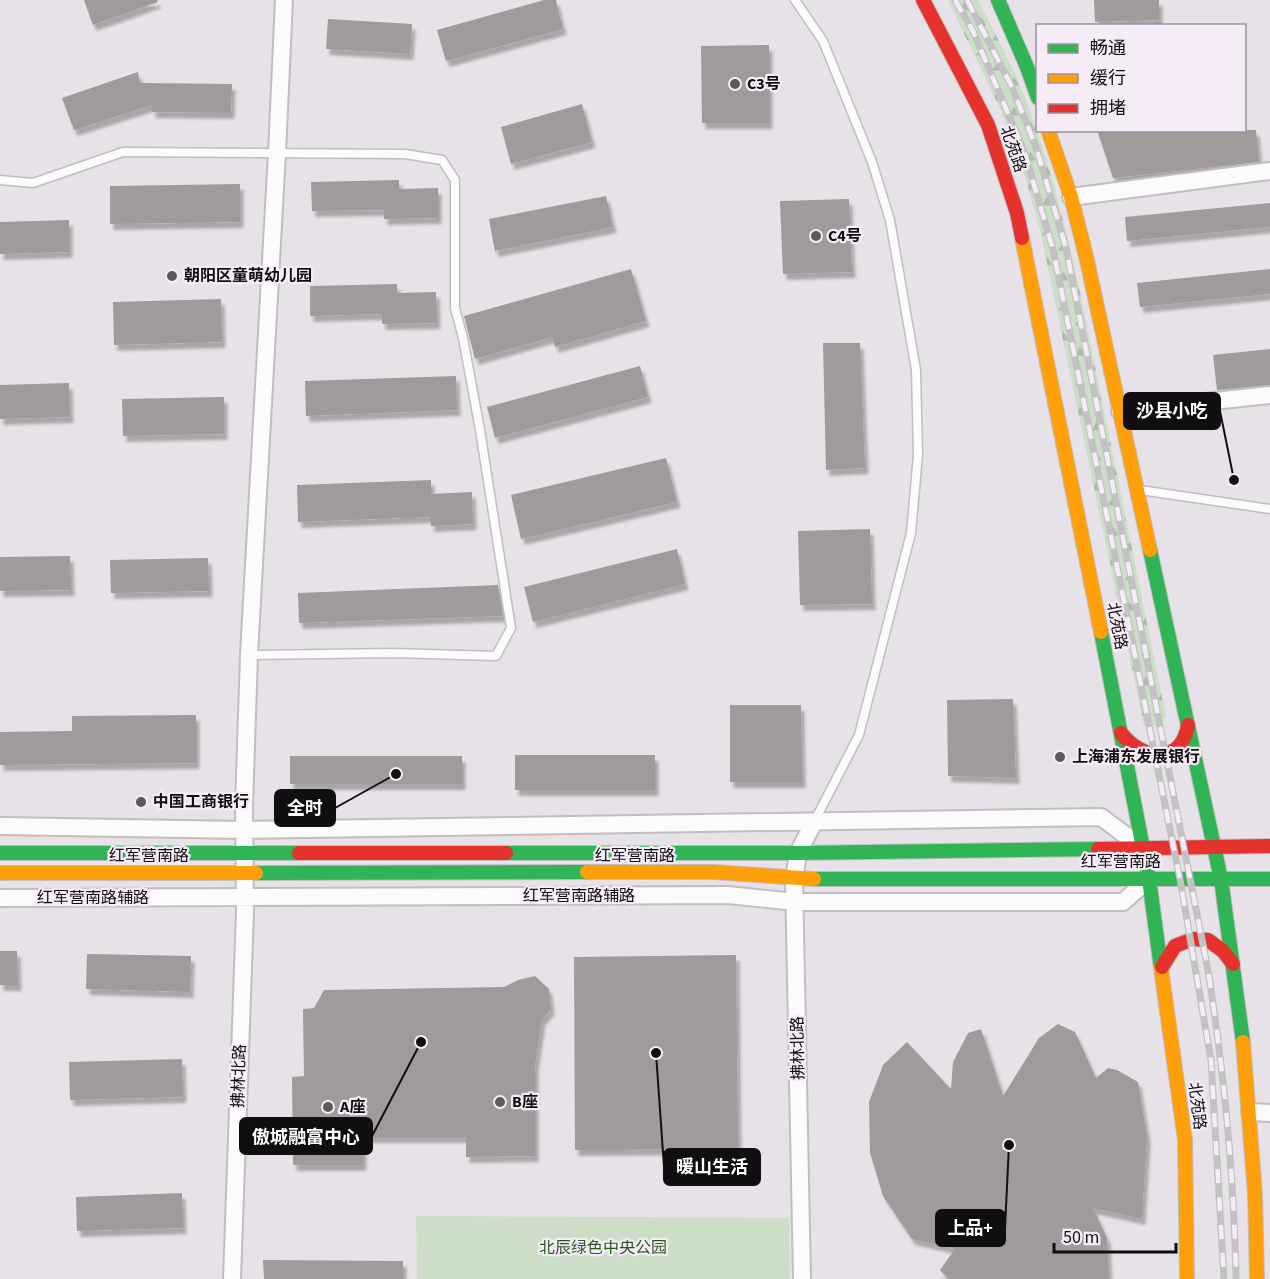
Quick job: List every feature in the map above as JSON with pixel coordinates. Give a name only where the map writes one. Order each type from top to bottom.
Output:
[{"type":"main road","name":"北苑路","points":[[923,0],[988,125],[1017,213],[1149,879],[1185,1140],[1187,1279]]},
{"type":"main road","points":[[998,0],[1036,92]]},
{"type":"main road","points":[[1049,132],[1071,197],[1120,411],[1221,879],[1242,1029],[1250,1112],[1257,1279]]},
{"type":"main road","points":[[1121,733],[1133,747],[1148,753],[1163,754],[1177,750],[1184,742],[1188,725]]},
{"type":"main road","name":"红军营南路","points":[[0,853],[798,853],[1270,846]]},
{"type":"main road","points":[[1073,850],[1079,864],[1074,878]]},
{"type":"main road","name":"红军营南路","points":[[0,873],[714,872],[794,879],[1270,879]]},
{"type":"main road","points":[[1162,967],[1175,946],[1193,939],[1208,940],[1223,951],[1233,964]]},
{"type":"street","name":"拂林北路","points":[[232,1279],[245,898],[244,805],[249,655],[284,0]]},
{"type":"street","points":[[1071,197],[1270,171]]},
{"type":"street","points":[[1120,411],[1270,395]]},
{"type":"street","points":[[0,826],[245,830],[1101,817],[1144,849]]},
{"type":"street","name":"拂林北路","points":[[802,1279],[794,879],[798,853],[814,822]]},
{"type":"street","name":"红军营南路辅路","points":[[0,898],[728,895],[795,902],[1123,902],[1149,879]]},
{"type":"street","points":[[1250,1112],[1270,1113]]},
{"type":"lane","points":[[795,0],[823,41],[872,162],[890,220],[916,370],[918,455],[911,533],[858,735],[814,822]]},
{"type":"lane","points":[[0,180],[33,183],[123,152],[414,155],[442,160],[455,180],[455,308],[463,338],[480,430],[511,628],[496,656],[393,652],[249,655]]},
{"type":"lane","points":[[1136,490],[1270,509]]},
{"type":"green space","points":[[948,0],[978,0],[1022,90],[1050,173],[1080,292],[1166,717],[1156,726],[1144,726],[1040,230],[1023,170],[1001,111]]},
{"type":"green space","name":"北辰绿色中央公园","points":[[416,1216],[789,1218],[790,1279],[417,1279]]},
{"type":"building","points":[[84,0],[157,0],[158,2],[93,25]]},
{"type":"building","points":[[544,0],[556,0],[563,29],[446,61],[437,30]]},
{"type":"building","points":[[1094,0],[1159,0],[1159,20],[1095,22]]},
{"type":"building","points":[[328,19],[412,24],[410,54],[326,49]]},
{"type":"building","name":"C3号","points":[[769,45],[769,123],[702,123],[701,46]]},
{"type":"building","points":[[138,72],[140,83],[232,84],[231,113],[152,112],[152,105],[74,130],[62,98]]},
{"type":"building","points":[[582,104],[592,142],[511,164],[501,127]]},
{"type":"building","points":[[1246,130],[1256,130],[1259,162],[1113,178],[1098,132],[1246,132]]},
{"type":"building","points":[[399,180],[399,189],[438,188],[438,218],[384,219],[384,210],[312,211],[311,182]]},
{"type":"building","points":[[240,184],[240,222],[110,224],[110,186]]},
{"type":"building","points":[[606,196],[613,227],[495,251],[489,219]]},
{"type":"building","name":"C4号","points":[[849,199],[852,272],[783,274],[780,201]]},
{"type":"building","points":[[1270,203],[1270,227],[1127,241],[1125,217]]},
{"type":"building","points":[[69,220],[69,252],[0,254],[0,222]]},
{"type":"building","points":[[631,269],[646,321],[555,347],[552,337],[475,359],[464,316]]},
{"type":"building","points":[[1270,269],[1270,294],[1140,307],[1137,283]]},
{"type":"building","points":[[397,284],[397,293],[436,292],[437,323],[382,324],[382,314],[310,316],[310,286]]},
{"type":"building","points":[[221,299],[222,342],[114,345],[113,302]]},
{"type":"building","points":[[823,343],[860,343],[865,468],[826,470]]},
{"type":"building","points":[[1270,349],[1270,385],[1217,390],[1213,355]]},
{"type":"building","points":[[640,366],[648,397],[495,438],[487,407]]},
{"type":"building","points":[[456,376],[457,410],[306,416],[305,381]]},
{"type":"building","points":[[69,383],[70,417],[0,419],[0,385]]},
{"type":"building","points":[[224,397],[224,434],[123,436],[122,399]]},
{"type":"building","points":[[666,458],[677,502],[521,539],[511,495]]},
{"type":"building","points":[[431,480],[431,494],[472,492],[473,524],[431,526],[430,517],[298,522],[297,485]]},
{"type":"building","points":[[870,529],[872,604],[800,605],[798,531]]},
{"type":"building","points":[[677,549],[685,584],[533,622],[524,587]]},
{"type":"building","points":[[70,556],[71,590],[0,591],[0,557]]},
{"type":"building","points":[[208,558],[209,591],[111,593],[110,560]]},
{"type":"building","points":[[498,585],[503,616],[299,623],[298,593]]},
{"type":"building","points":[[1013,699],[1016,778],[948,776],[947,700]]},
{"type":"building","points":[[730,705],[801,705],[802,782],[730,782]]},
{"type":"building","points":[[196,715],[196,763],[0,765],[0,732],[72,731],[72,716]]},
{"type":"building","points":[[515,755],[655,755],[655,790],[515,790]]},
{"type":"building","points":[[290,756],[462,756],[462,784],[290,784]]},
{"type":"building","points":[[0,951],[17,951],[18,985],[0,985]]},
{"type":"building","points":[[87,954],[191,956],[190,992],[86,989]]},
{"type":"building","points":[[736,955],[738,1149],[575,1150],[574,957]]},
{"type":"building","points":[[535,976],[549,989],[551,1009],[542,1019],[535,1066],[535,1156],[466,1157],[466,1137],[363,1137],[363,1165],[293,1165],[292,1077],[304,1076],[303,1009],[314,1008],[324,990],[504,987],[518,980]]},
{"type":"building","points":[[1058,1024],[1075,1032],[1096,1078],[1108,1068],[1117,1070],[1138,1082],[1147,1137],[1142,1219],[1093,1208],[1107,1238],[1109,1279],[949,1279],[940,1270],[955,1249],[912,1239],[883,1196],[870,1153],[869,1102],[883,1065],[907,1042],[951,1089],[953,1062],[968,1033],[981,1029],[1003,1096],[1039,1038]]},
{"type":"building","points":[[182,1059],[183,1097],[70,1100],[69,1062]]},
{"type":"building","points":[[182,1193],[183,1228],[77,1231],[76,1197]]},
{"type":"building","points":[[263,1260],[403,1261],[403,1279],[264,1279]]},
{"type":"railway","points":[[955,0],[973,31],[1024,151],[1053,249],[1180,879],[1211,1060],[1224,1279]]},
{"type":"railway","points":[[967,0],[1011,85],[1036,147],[1066,248],[1208,970],[1227,1124],[1236,1279]]},
{"type":"traffic: fast","points":[[998,0],[1036,92]]},
{"type":"traffic: fast","points":[[1150,550],[1221,879],[1243,1042]]},
{"type":"traffic: fast","points":[[1101,632],[1149,879],[1161,968]]},
{"type":"traffic: fast","points":[[506,853],[798,853],[1098,849]]},
{"type":"traffic: fast","points":[[0,853],[299,853]]},
{"type":"traffic: fast","points":[[256,873],[587,872]]},
{"type":"traffic: fast","points":[[814,879],[1270,879]]},
{"type":"traffic: slow","points":[[1049,132],[1071,197],[1086,256],[1150,550]]},
{"type":"traffic: slow","points":[[1022,238],[1101,632]]},
{"type":"traffic: slow","points":[[587,872],[714,872],[814,879]]},
{"type":"traffic: slow","points":[[0,873],[256,873]]},
{"type":"traffic: slow","points":[[1161,968],[1185,1140],[1187,1279]]},
{"type":"traffic: slow","points":[[1243,1042],[1255,1194],[1257,1279]]},
{"type":"traffic: jam","points":[[923,0],[988,125],[1017,213],[1022,238]]},
{"type":"traffic: jam","points":[[1121,733],[1139,749],[1160,755],[1169,753],[1178,747],[1188,725]]},
{"type":"traffic: jam","points":[[1098,849],[1270,846]]},
{"type":"traffic: jam","points":[[299,853],[506,853]]},
{"type":"traffic: jam","points":[[1162,967],[1175,946],[1193,939],[1208,940],[1223,951],[1233,964]]},
{"type":"place","name":"C3号","points":[[735,84]]},
{"type":"place","name":"C4号","points":[[816,236]]},
{"type":"place","name":"朝阳区童萌幼儿园","points":[[172,276]]},
{"type":"place","name":"沙县小吃","points":[[1234,480]]},
{"type":"place","name":"上海浦东发展银行","points":[[1060,757]]},
{"type":"place","name":"全时","points":[[396,774]]},
{"type":"place","name":"中国工商银行","points":[[141,802]]},
{"type":"place","name":"傲城融富中心","points":[[421,1042]]},
{"type":"place","name":"暖山生活","points":[[656,1053]]},
{"type":"place","name":"B座","points":[[500,1102]]},
{"type":"place","name":"A座","points":[[328,1107]]},
{"type":"place","name":"上品+","points":[[1009,1145]]}]
